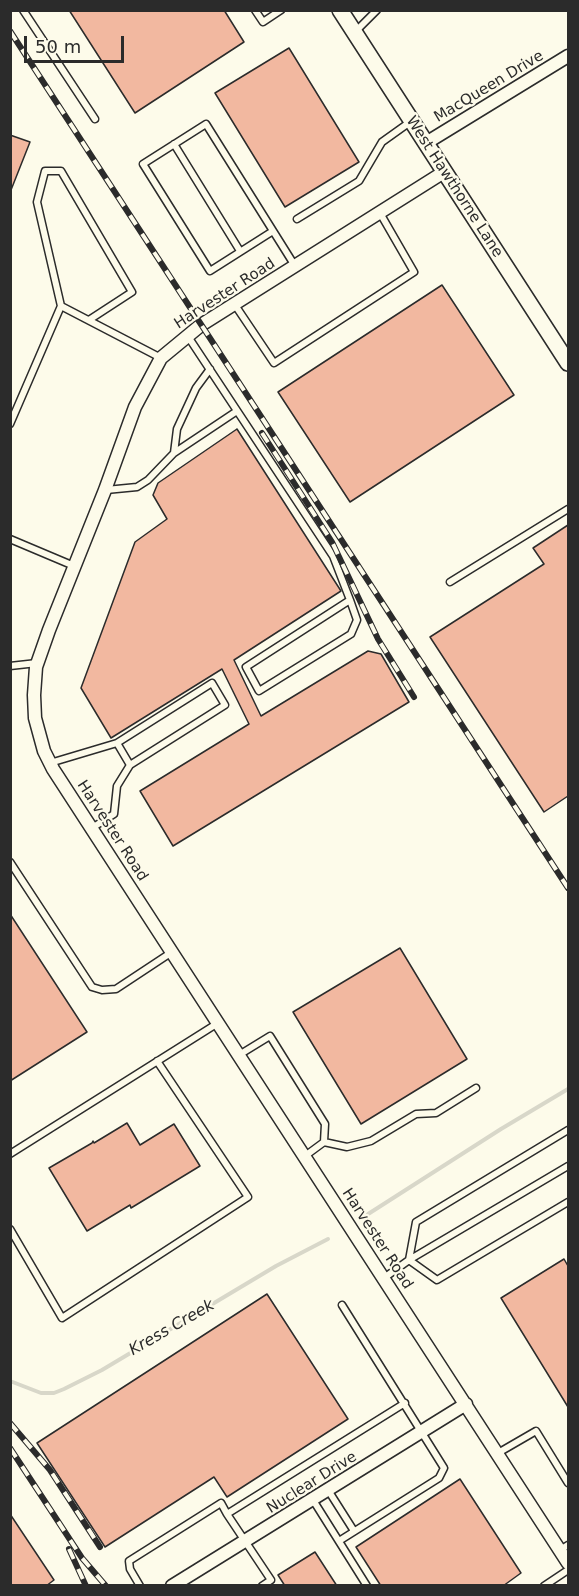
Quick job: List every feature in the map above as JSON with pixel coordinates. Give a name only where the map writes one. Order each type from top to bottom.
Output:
[{"type":"street","name":"West Hawthorne Lane","points":[[340,10],[568,363]]},
{"type":"street","name":"MacQueen Drive","points":[[426,143],[568,56]]},
{"type":"street","name":"Harvester Road","points":[[444,172],[187,336],[161,358],[135,407],[37,663],[34,695],[35,718],[50,763],[498,1453],[564,1548],[568,1563]]},
{"type":"street","name":"Nuclear Drive","points":[[172,1586],[466,1404]]},
{"type":"lane","points":[[23,10],[95,119]]},
{"type":"lane","points":[[255,10],[263,22],[281,10]]},
{"type":"lane","points":[[354,33],[377,10]]},
{"type":"lane","points":[[297,219],[359,181],[382,142],[412,121]]},
{"type":"lane","points":[[273,231],[210,270],[143,164],[207,124],[296,266]]},
{"type":"lane","points":[[174,144],[240,251]]},
{"type":"lane","points":[[10,424],[61,306],[37,202],[45,171],[61,171],[132,292],[89,320]]},
{"type":"lane","points":[[235,305],[274,363],[414,272],[380,213]]},
{"type":"lane","points":[[61,306],[161,358]]},
{"type":"lane","points":[[187,336],[333,556],[350,600],[357,620],[351,634],[259,691],[246,667],[350,600]]},
{"type":"lane","points":[[174,453],[177,429],[196,388],[210,369]]},
{"type":"lane","points":[[105,490],[137,487],[148,480],[174,453],[237,411]]},
{"type":"lane","points":[[450,582],[568,509]]},
{"type":"lane","points":[[10,539],[74,566]]},
{"type":"lane","points":[[10,666],[37,663]]},
{"type":"lane","points":[[50,763],[117,743],[212,683],[225,705],[130,765],[117,786],[114,814],[92,828]]},
{"type":"lane","points":[[117,743],[130,765]]},
{"type":"lane","points":[[10,862],[92,987],[102,990],[116,988],[172,952]]},
{"type":"lane","points":[[10,1154],[218,1023]]},
{"type":"lane","points":[[239,1055],[270,1036],[325,1124],[324,1142]]},
{"type":"lane","points":[[10,1229],[62,1318],[248,1197],[157,1061]]},
{"type":"lane","points":[[305,1156],[324,1142],[347,1147],[371,1141],[416,1114],[436,1113],[476,1088]]},
{"type":"lane","points":[[409,1260],[416,1222],[568,1130]]},
{"type":"lane","points":[[384,1278],[409,1260],[568,1166]]},
{"type":"lane","points":[[409,1260],[437,1280],[568,1202]]},
{"type":"lane","points":[[339,1541],[439,1478],[444,1472],[444,1468],[423,1431],[342,1305]]},
{"type":"lane","points":[[228,1514],[405,1403]]},
{"type":"lane","points":[[498,1453],[536,1431],[568,1483]]},
{"type":"lane","points":[[328,1490],[354,1531]]},
{"type":"lane","points":[[313,1500],[367,1586]]},
{"type":"lane","points":[[140,1586],[130,1569],[129,1561],[220,1503],[271,1580],[261,1586]]},
{"type":"lane","points":[[544,1586],[568,1570]]},
{"type":"building","points":[[69,10],[224,10],[244,42],[135,113]]},
{"type":"building","points":[[289,48],[359,162],[285,207],[215,93]]},
{"type":"building","points":[[10,135],[30,142],[11,190],[10,190]]},
{"type":"building","points":[[442,285],[514,395],[350,502],[278,392]]},
{"type":"building","points":[[237,429],[341,591],[234,660],[261,716],[368,651],[381,654],[409,702],[173,846],[140,791],[249,724],[222,669],[111,738],[81,688],[135,542],[167,519],[153,495],[158,483]]},
{"type":"building","points":[[568,525],[568,796],[544,812],[430,637],[544,564],[533,548]]},
{"type":"building","points":[[10,914],[87,1032],[10,1081]]},
{"type":"building","points":[[400,948],[467,1059],[361,1124],[293,1012]]},
{"type":"building","points":[[127,1123],[140,1145],[174,1124],[200,1166],[131,1208],[130,1205],[87,1231],[49,1168]]},
{"type":"building","points":[[564,1259],[568,1266],[568,1407],[501,1298]]},
{"type":"building","points":[[267,1294],[348,1419],[227,1497],[214,1477],[105,1547],[37,1443]]},
{"type":"building","points":[[460,1479],[521,1573],[503,1586],[381,1586],[356,1547]]},
{"type":"building","points":[[10,1514],[54,1580],[46,1586],[10,1586]]},
{"type":"building","points":[[315,1552],[337,1586],[285,1586],[278,1575]]},
{"type":"waterway","name":"Kress Creek","points":[[365,1216],[568,1089]]},
{"type":"waterway","name":"Kress Creek","points":[[10,1381],[41,1393],[54,1393],[64,1389],[102,1370],[276,1266],[328,1239]]},
{"type":"railway","points":[[10,31],[568,888]]},
{"type":"railway","points":[[262,433],[332,542],[378,639],[414,697]]},
{"type":"railway","points":[[10,1423],[50,1470],[100,1547]]},
{"type":"railway","points":[[10,1448],[82,1558],[106,1586]]},
{"type":"railway","points":[[69,1549],[86,1586]]}]
